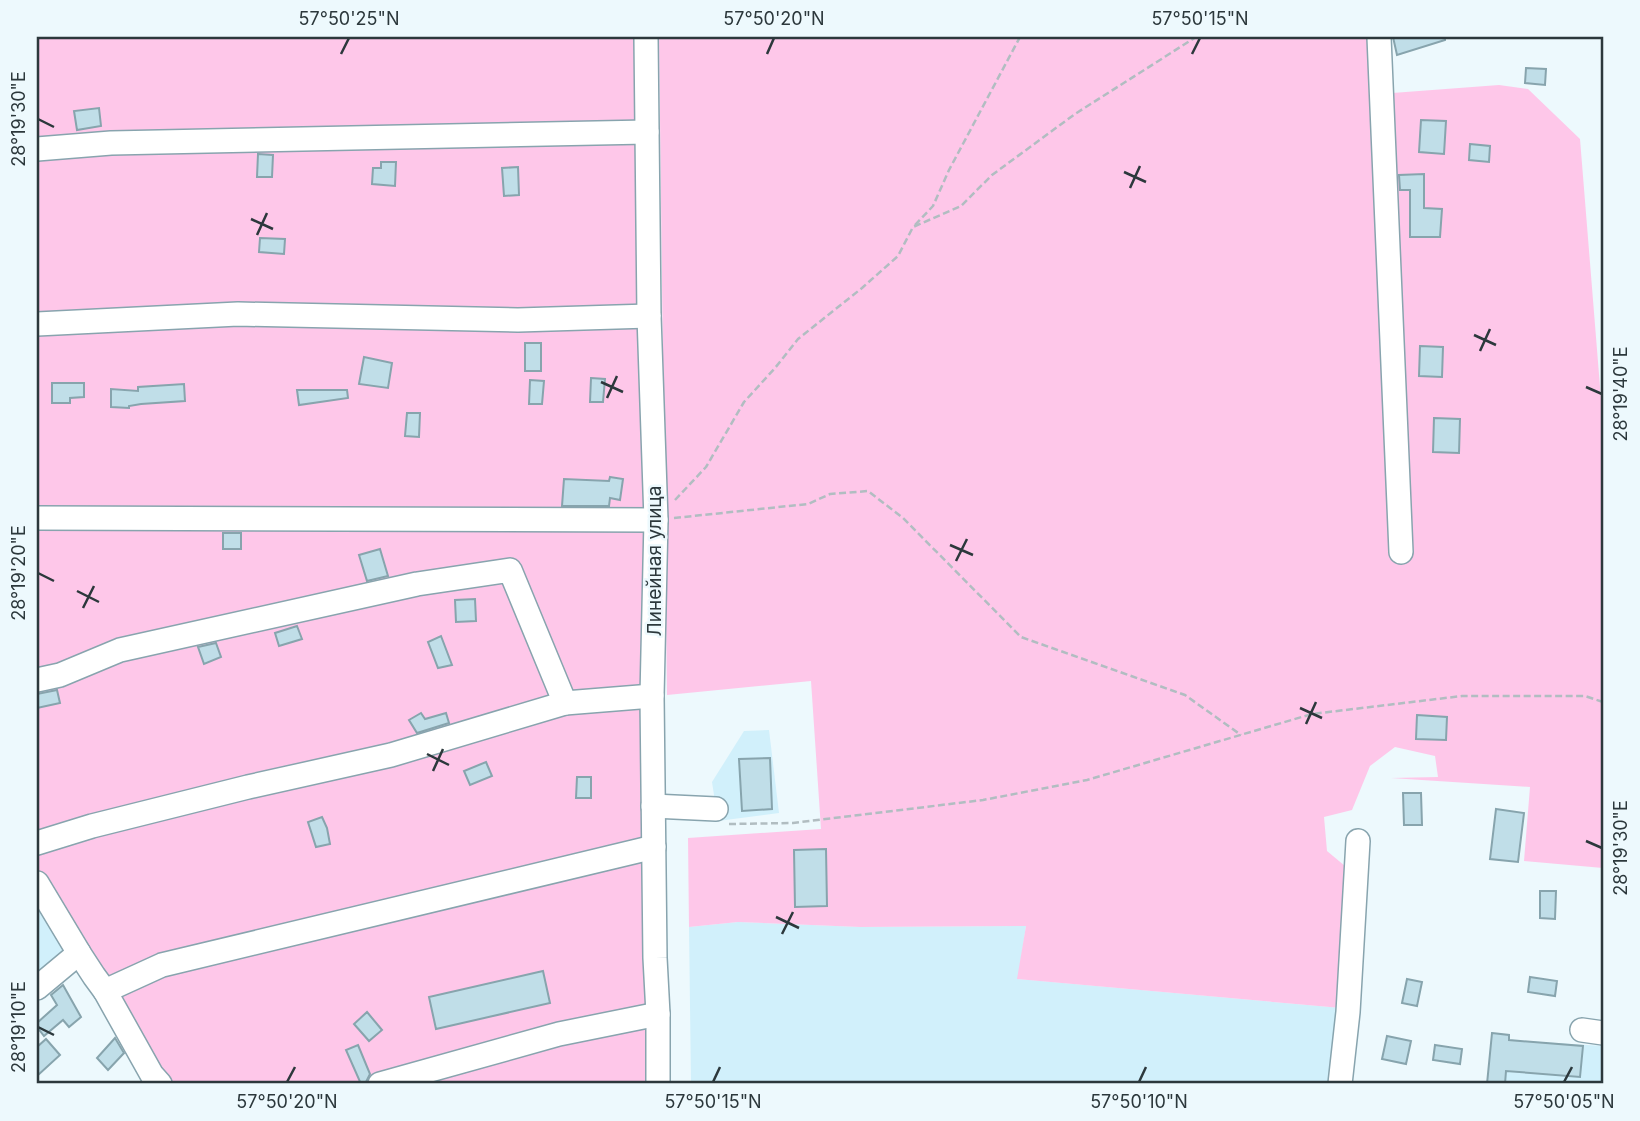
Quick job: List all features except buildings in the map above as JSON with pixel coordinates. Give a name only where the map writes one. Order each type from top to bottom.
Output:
[{"type":"street","name":"Линейная улица","points":[[646,37],[649,316],[656,520],[652,696],[658,1084]]},
{"type":"street","points":[[1379,37],[1401,552]]},
{"type":"street","points":[[37,149],[111,144],[647,132]]},
{"type":"street","points":[[37,324],[238,314],[517,320],[649,316]]},
{"type":"street","points":[[37,518],[656,520]]},
{"type":"street","points":[[37,680],[60,675],[120,650],[417,584],[510,570],[565,704]]},
{"type":"street","points":[[37,843],[92,826],[248,787],[391,755],[565,704],[652,696]]},
{"type":"street","points":[[653,806],[720,816]]},
{"type":"street","points":[[1340,1084],[1349,1012],[1358,841]]},
{"type":"street","points":[[105,991],[162,965],[654,847]]},
{"type":"street","points":[[37,883],[93,976],[105,991],[151,1081]]},
{"type":"street","points":[[37,988],[79,953]]},
{"type":"street","points":[[380,1084],[559,1034],[658,1014]]},
{"type":"path","points":[[656,520],[706,467],[744,402],[798,339],[898,256],[913,228],[933,206],[960,148],[1020,37]]},
{"type":"path","points":[[913,228],[961,206],[992,175],[1065,121],[1196,37]]},
{"type":"path","points":[[656,520],[808,504],[830,494],[868,491],[903,518],[1021,637],[1185,695],[1241,735]]},
{"type":"path","points":[[720,816],[793,823],[983,800],[1087,780],[1312,714],[1462,696],[1585,696],[1603,702]]},
{"type":"shaded area","points":[[37,37],[640,37],[647,1084],[173,1084],[37,879]]},
{"type":"shaded area","points":[[659,37],[1372,37],[1379,94],[1499,85],[1528,89],[1580,139],[1603,402],[1603,868],[1524,861],[1530,787],[1391,778],[1438,777],[1435,756],[1395,747],[1370,766],[1352,810],[1324,817],[1327,851],[1345,866],[1341,1008],[1017,979],[1026,926],[860,927],[738,922],[689,927],[688,838],[821,829],[811,681],[667,695]]},
{"type":"shaded area","points":[[769,730],[779,813],[718,821],[712,782],[744,731]]},
{"type":"shaded area","points":[[37,879],[79,941],[37,977]]},
{"type":"shaded area","points":[[738,922],[860,927],[1026,926],[1018,979],[1341,1008],[1331,1084],[691,1084],[689,927]]},
{"type":"shaded area","points":[[1492,1033],[1509,1035],[1509,1040],[1603,1046],[1603,1084],[1487,1084]]}]
